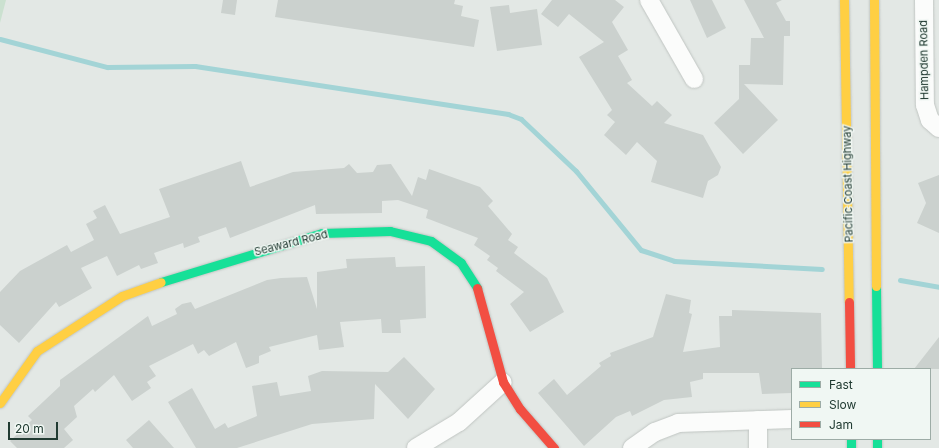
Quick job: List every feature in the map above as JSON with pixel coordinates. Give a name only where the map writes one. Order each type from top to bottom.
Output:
[{"type":"main road","name":"Pacific Coast Highway","points":[[844,0],[850,368]]},
{"type":"main road","points":[[874,0],[879,311],[877,368]]},
{"type":"main road","name":"Seaward Road","points":[[0,404],[37,351],[122,296],[215,263],[322,233],[367,229],[414,235],[432,241],[461,263],[473,277],[484,304],[503,382],[520,409],[554,448]]},
{"type":"street","points":[[649,0],[694,79]]},
{"type":"street","name":"Hampden Road","points":[[924,0],[925,105],[934,124]]},
{"type":"street","points":[[416,448],[459,422],[503,382]]},
{"type":"street","points":[[632,448],[655,432],[678,423],[791,419]]},
{"type":"street","points":[[758,420],[758,448]]},
{"type":"street","points":[[863,440],[876,448]]},
{"type":"green space","points":[[0,0],[6,0],[0,23]]},
{"type":"building","points":[[223,0],[237,0],[235,15],[221,13]]},
{"type":"building","points":[[278,0],[455,0],[454,4],[463,6],[461,16],[479,20],[474,47],[275,17]]},
{"type":"building","points":[[552,0],[615,0],[624,7],[612,22],[628,50],[618,56],[632,80],[627,83],[652,106],[657,101],[672,115],[664,123],[703,135],[721,167],[718,175],[708,181],[703,198],[651,182],[657,161],[637,142],[626,155],[604,135],[615,122],[607,115],[612,110],[579,57],[604,42],[569,14],[558,27],[541,14]]},
{"type":"building","points":[[690,0],[712,0],[726,28],[707,38]]},
{"type":"building","points":[[744,0],[782,0],[776,3],[786,21],[790,21],[790,36],[784,36],[783,85],[744,84],[778,120],[743,154],[714,123],[739,99],[739,65],[750,65],[751,38],[764,38]]},
{"type":"building","points":[[509,5],[510,13],[537,9],[542,45],[497,51],[490,7]]},
{"type":"building","points":[[241,161],[250,187],[293,172],[344,168],[349,164],[357,173],[373,172],[377,165],[391,164],[412,196],[418,177],[426,180],[429,169],[480,187],[493,201],[488,206],[512,234],[508,240],[518,247],[514,253],[547,278],[564,312],[530,332],[510,304],[524,292],[496,271],[498,268],[487,260],[490,256],[474,245],[478,238],[426,218],[428,210],[398,200],[382,201],[382,213],[316,214],[315,205],[230,238],[226,227],[198,237],[200,242],[184,248],[183,243],[154,253],[158,263],[141,269],[139,265],[117,276],[107,256],[81,268],[92,288],[59,307],[56,302],[19,343],[0,325],[0,292],[20,271],[67,245],[71,252],[94,240],[86,224],[97,218],[93,211],[105,205],[120,234],[170,217],[159,189]]},
{"type":"building","points":[[939,175],[939,233],[917,223],[926,203],[918,183]]},
{"type":"building","points":[[395,257],[396,267],[425,266],[426,318],[400,320],[401,333],[382,333],[381,319],[340,322],[344,347],[319,350],[317,335],[269,347],[271,351],[259,356],[259,363],[246,368],[236,342],[209,356],[204,350],[198,354],[193,344],[149,366],[156,376],[147,382],[151,388],[132,401],[114,375],[95,392],[93,389],[74,406],[77,417],[64,429],[73,440],[64,448],[17,448],[10,441],[32,420],[28,416],[60,386],[60,380],[148,316],[152,326],[177,314],[175,309],[182,304],[191,302],[195,309],[267,280],[281,278],[307,277],[317,309],[317,272],[347,268],[346,259]]},
{"type":"building","points":[[666,294],[691,300],[689,313],[692,314],[683,352],[720,347],[719,316],[732,316],[732,310],[821,313],[822,368],[791,368],[791,393],[762,394],[759,373],[703,373],[703,379],[690,382],[692,397],[664,400],[632,416],[630,411],[616,417],[584,446],[538,393],[554,379],[567,395],[601,366],[599,363],[611,356],[610,353],[653,337]]},
{"type":"building","points":[[939,337],[939,369],[915,368]]},
{"type":"building","points":[[404,357],[435,389],[408,419],[375,384],[374,419],[312,424],[237,448],[196,448],[168,402],[192,388],[215,429],[225,423],[228,428],[257,416],[252,386],[277,382],[280,396],[311,391],[308,376],[322,371],[388,372]]},
{"type":"building","points":[[149,420],[174,448],[133,448],[126,440]]},
{"type":"waterway","points":[[0,39],[107,67],[195,66],[508,114],[521,119],[576,171],[641,250],[674,261],[822,269]]},
{"type":"waterway","points":[[900,280],[939,287]]},
{"type":"traffic: fast","points":[[161,282],[322,233],[390,231],[431,241],[461,263],[477,288]]},
{"type":"traffic: fast","points":[[876,286],[877,368]]},
{"type":"traffic: fast","points":[[851,440],[851,448]]},
{"type":"traffic: fast","points":[[877,440],[877,448]]},
{"type":"traffic: slow","points":[[844,0],[849,302]]},
{"type":"traffic: slow","points":[[874,0],[876,286]]},
{"type":"traffic: slow","points":[[0,403],[37,351],[122,296],[161,282]]},
{"type":"traffic: jam","points":[[477,288],[503,382],[520,409],[554,448]]},
{"type":"traffic: jam","points":[[849,302],[850,368]]}]
